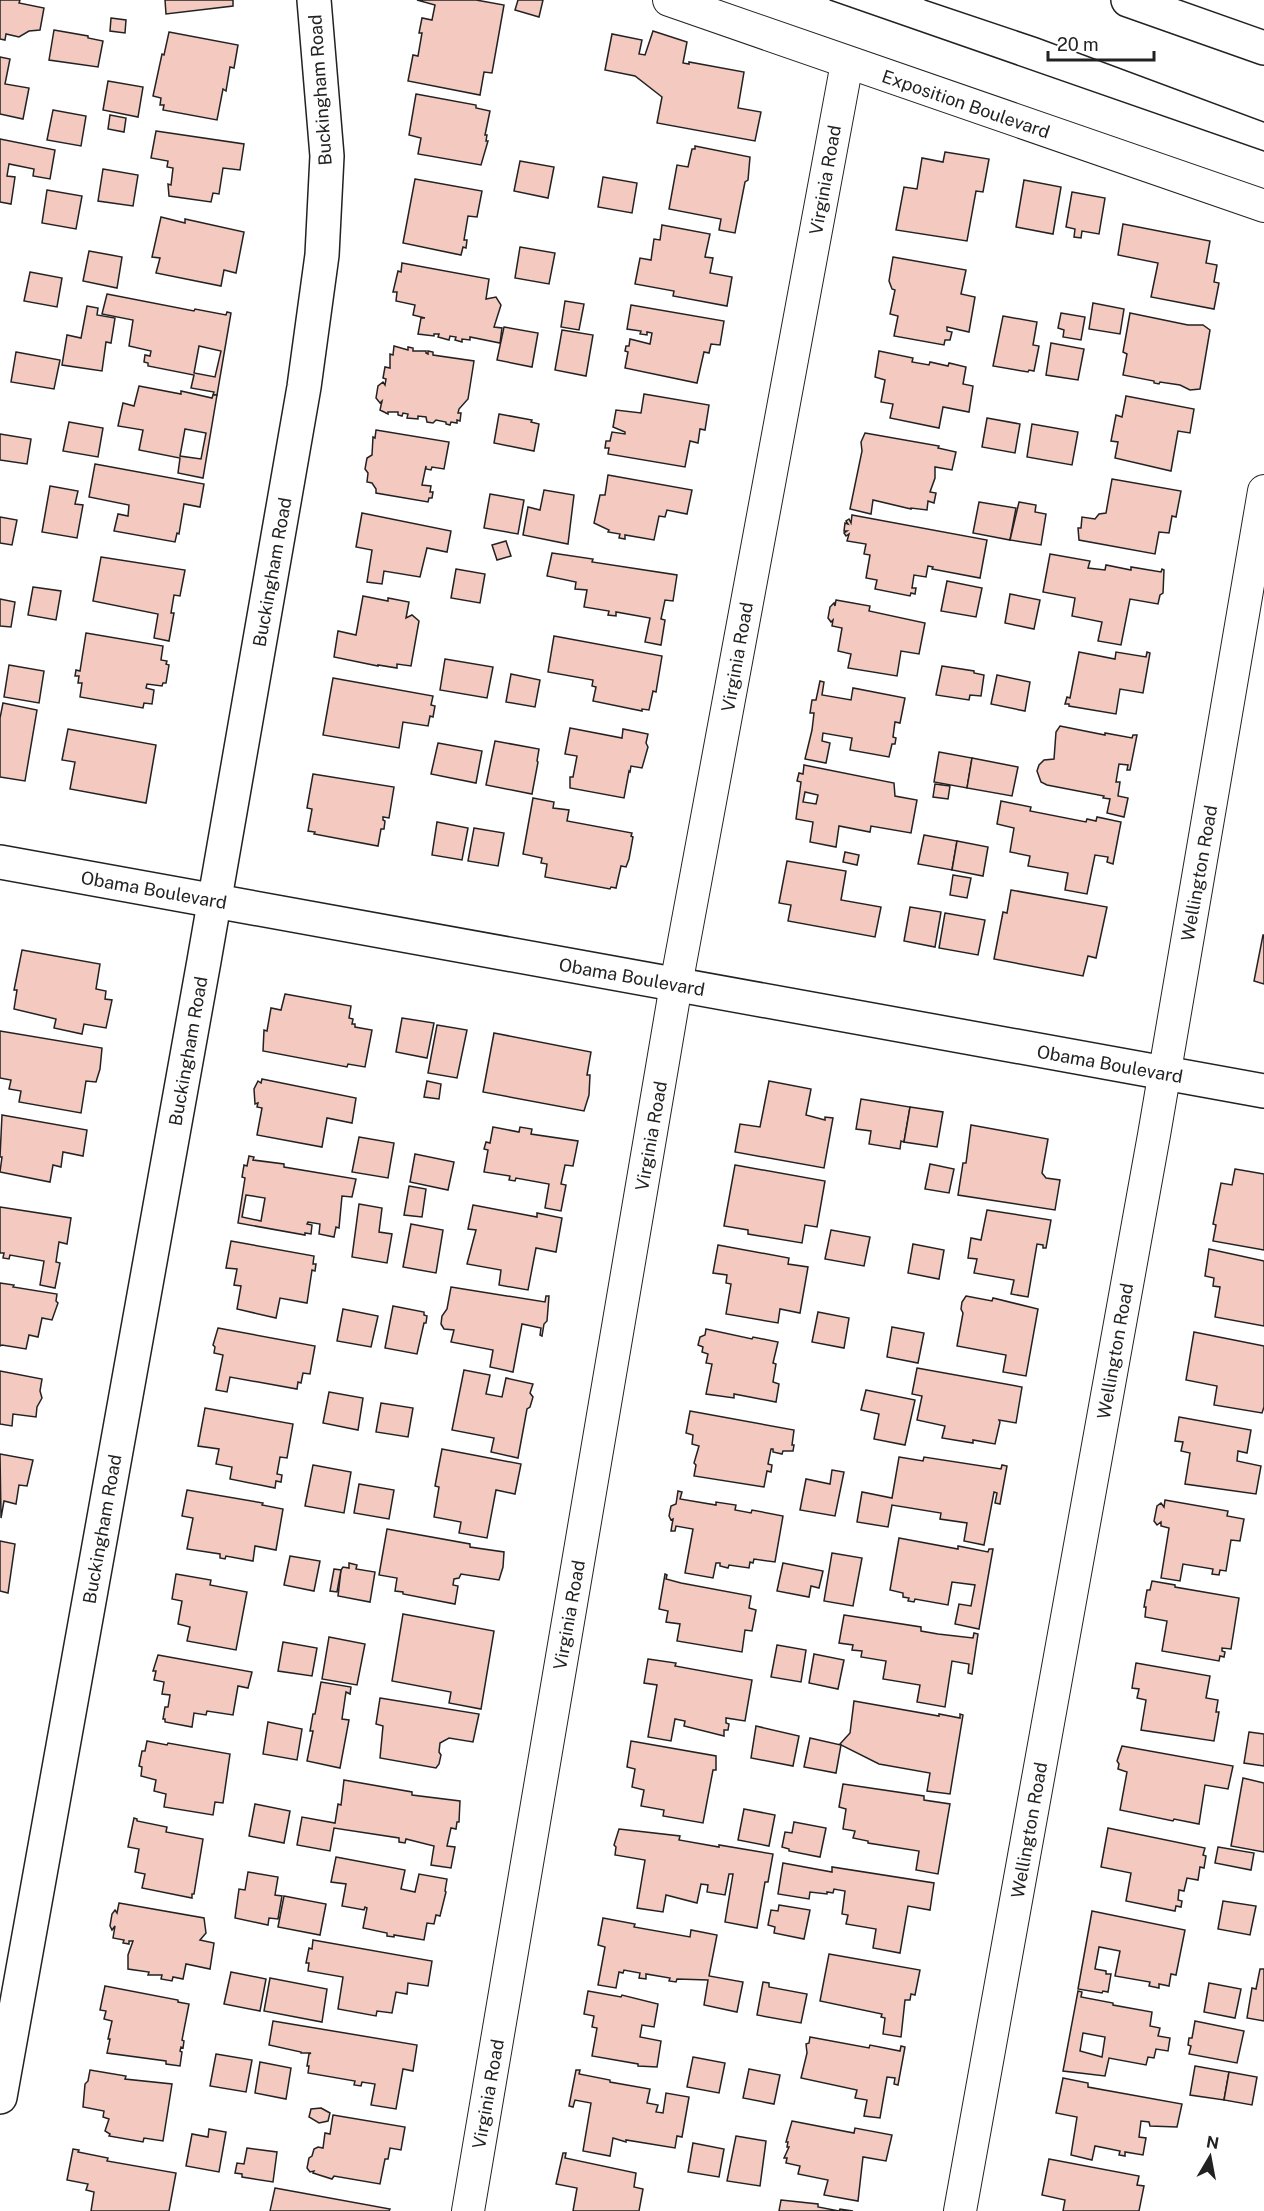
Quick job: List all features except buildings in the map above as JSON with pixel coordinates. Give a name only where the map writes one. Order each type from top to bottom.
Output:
[{"type":"street","name":"Buckingham Road","points":[[0,2097],[304,387],[322,255],[327,156],[314,0]]},
{"type":"street","name":"Exposition Boulevard","points":[[669,0],[1264,206]]},
{"type":"street","points":[[1128,0],[1264,48]]},
{"type":"street","name":"Virginia Road","points":[[468,2211],[676,985],[847,63]]},
{"type":"street","name":"Wellington Road","points":[[960,2211],[1165,1074],[1264,491]]},
{"type":"street","name":"Obama Boulevard","points":[[0,862],[1264,1091]]},
{"type":"tram line","points":[[830,0],[1264,151]]},
{"type":"tram line","points":[[925,0],[1038,38],[1264,122]]}]
